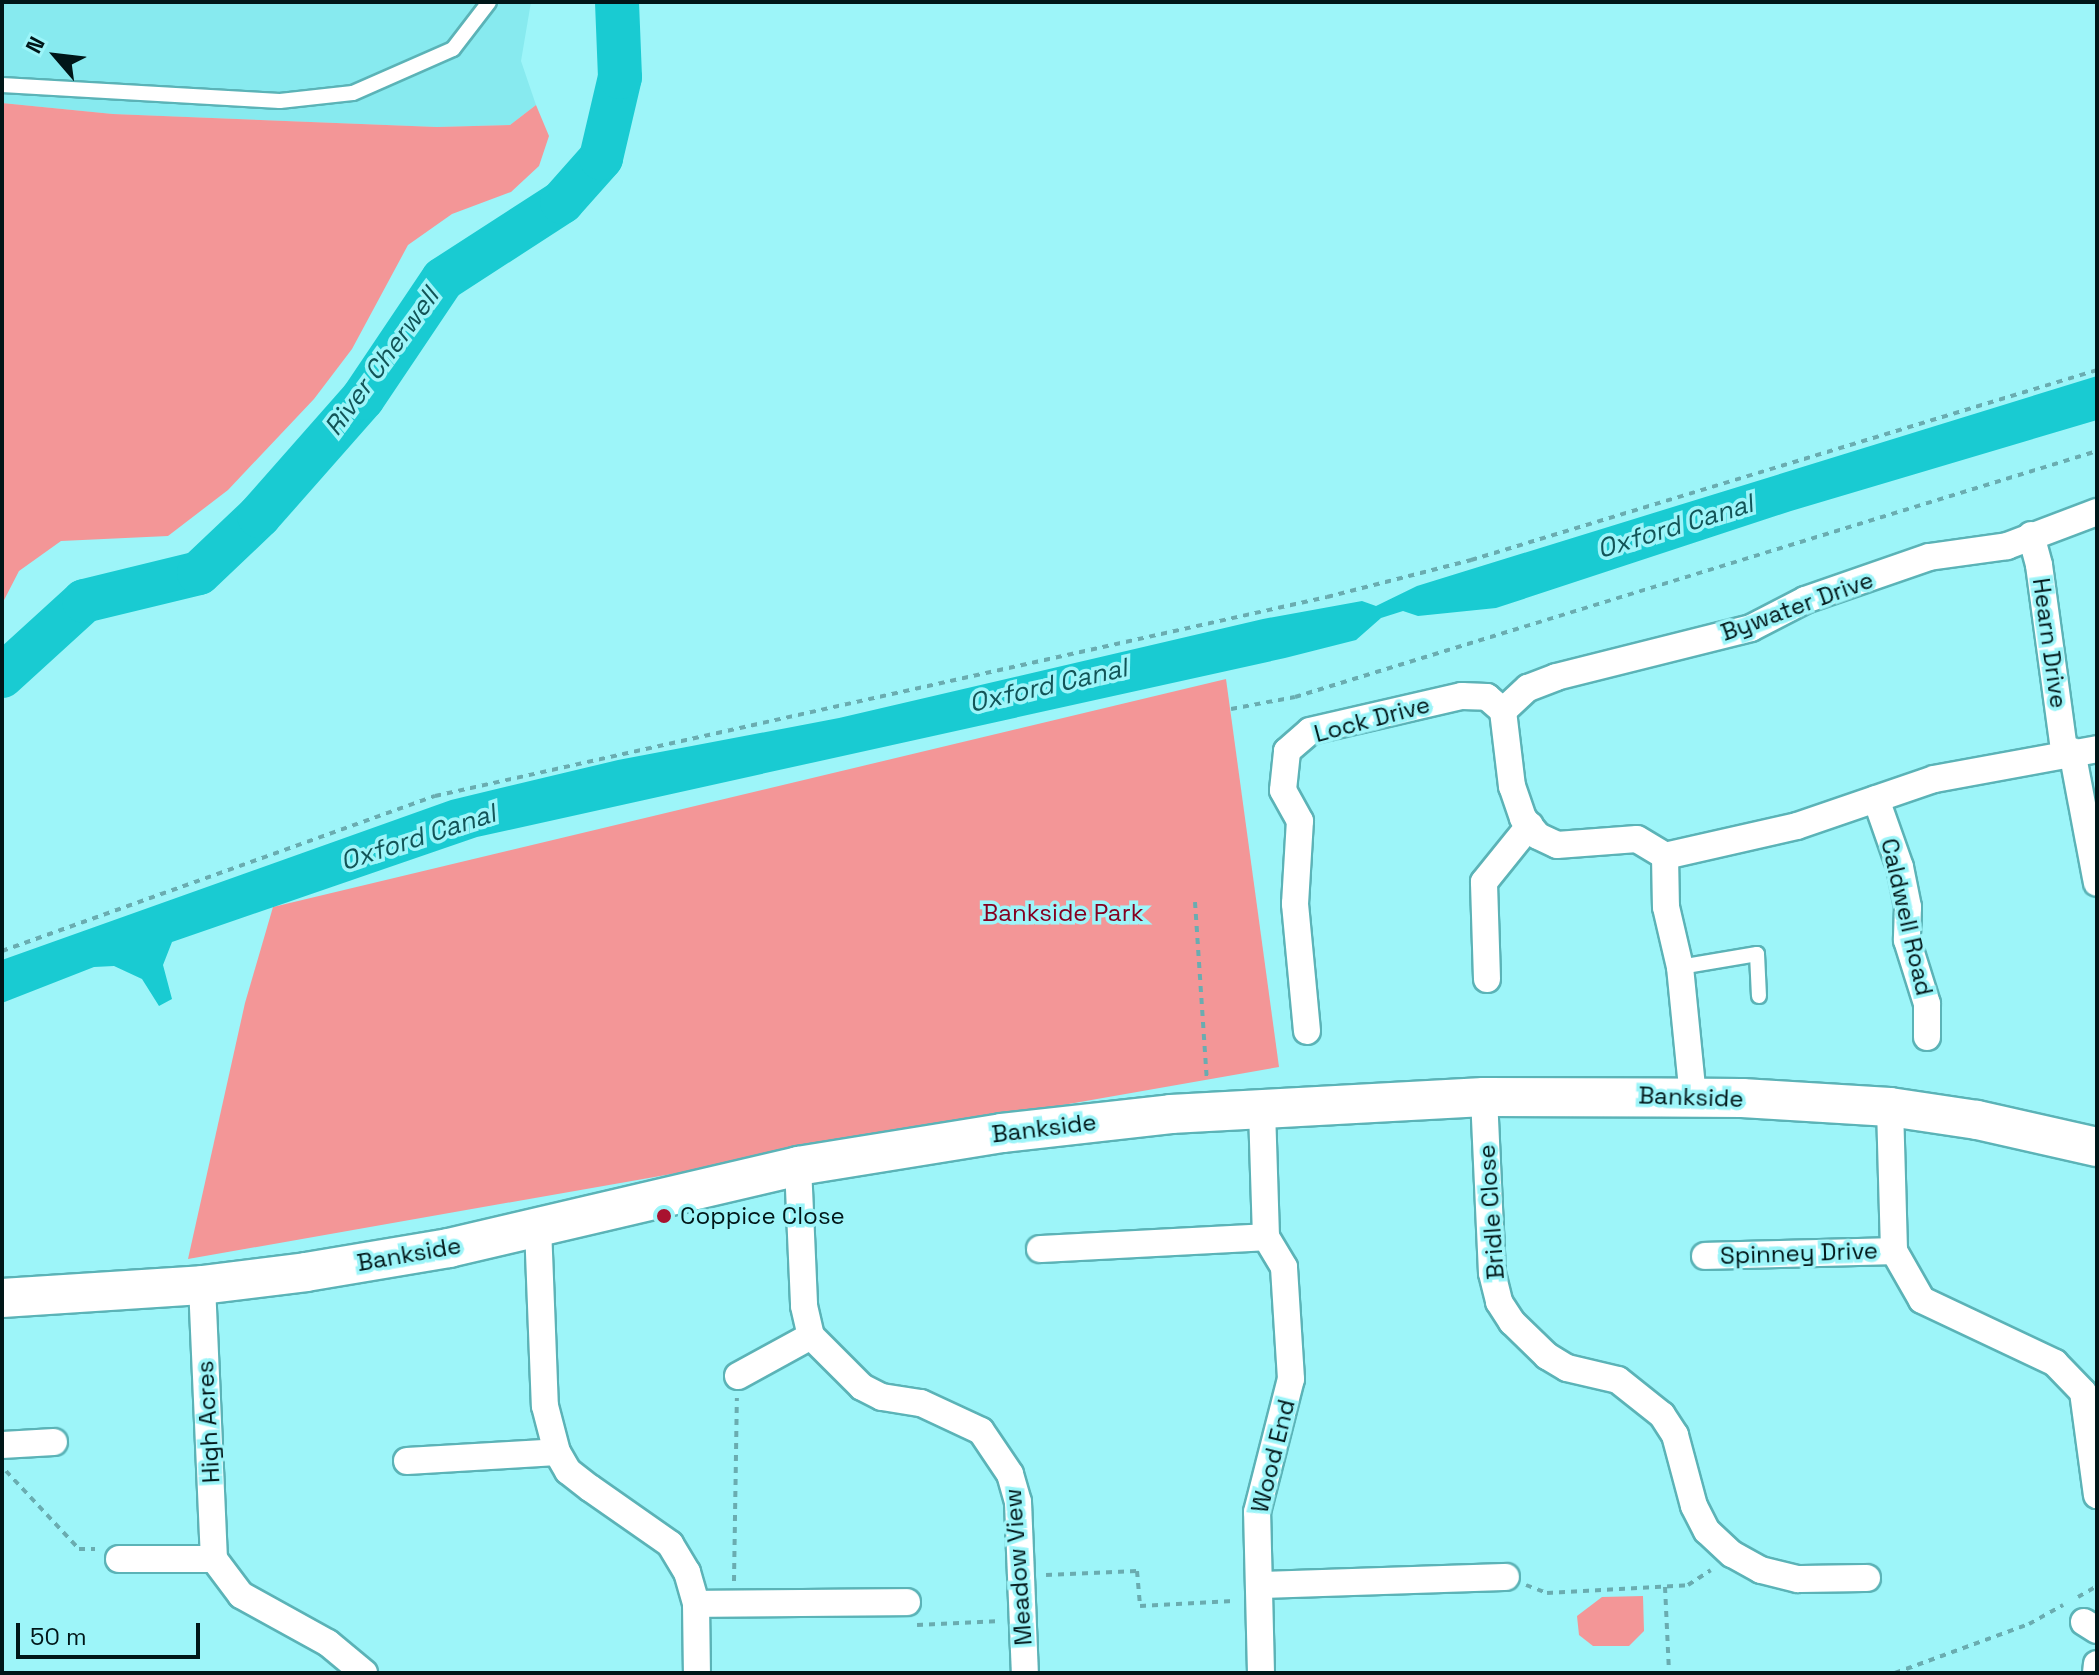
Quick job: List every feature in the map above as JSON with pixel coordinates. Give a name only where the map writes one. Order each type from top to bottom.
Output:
[{"type":"street","name":"Bywater Drive","points":[[1503,711],[1528,688],[1556,677],[1751,628],[1805,600],[1929,557],[2007,546],[2097,512]]},
{"type":"street","name":"Hearn Drive","points":[[2031,535],[2077,750],[2097,883]]},
{"type":"street","name":"Lock Drive","points":[[1307,1031],[1295,904],[1300,821],[1283,790],[1287,751],[1310,731],[1462,696],[1487,697],[1503,711]]},
{"type":"street","points":[[1503,711],[1512,786],[1530,825],[1557,845],[1637,839],[1658,852],[1797,826],[1934,779],[2077,750]]},
{"type":"street","name":"Caldwell Road","points":[[1876,799],[1903,880],[1907,940],[1927,1004],[1927,1037]]},
{"type":"street","points":[[1487,979],[1484,882],[1530,825]]},
{"type":"street","points":[[1658,852],[1666,907],[1680,967],[1693,1097]]},
{"type":"street","name":"Bankside","points":[[2,1298],[202,1285],[449,1248],[798,1166],[1080,1122],[1484,1097],[1693,1097],[1890,1107],[1977,1120],[2097,1147]]},
{"type":"street","name":"Bridle Close","points":[[1484,1097],[1492,1273],[1499,1302],[1527,1339],[1567,1368],[1618,1380],[1662,1415],[1675,1435],[1694,1506],[1707,1531],[1732,1554],[1761,1570],[1798,1579],[1867,1578]]},
{"type":"street","name":"Spinney Drive","points":[[1890,1107],[1894,1251],[1922,1300],[2055,1363],[2083,1392],[2097,1495]]},
{"type":"street","name":"Wood End","points":[[1261,1673],[1257,1512],[1291,1379],[1284,1267],[1266,1237],[1262,1110]]},
{"type":"street","points":[[738,1376],[811,1336],[804,1306],[798,1166]]},
{"type":"street","points":[[538,1227],[545,1406],[557,1452],[568,1471],[670,1544],[687,1572],[696,1604],[697,1673]]},
{"type":"street","points":[[1040,1249],[1266,1237]]},
{"type":"street","name":"Spinney Drive","points":[[1705,1256],[1894,1251]]},
{"type":"street","name":"High Acres","points":[[202,1285],[214,1559]]},
{"type":"street","name":"Meadow View","points":[[811,1336],[862,1387],[882,1397],[921,1403],[981,1431],[1010,1474],[1018,1502],[1025,1673]]},
{"type":"street","points":[[2,1445],[54,1442]]},
{"type":"street","points":[[407,1461],[557,1452]]},
{"type":"street","points":[[119,1559],[214,1559],[241,1595],[328,1643],[364,1673]]},
{"type":"street","points":[[1260,1592],[1506,1577]]},
{"type":"street","points":[[696,1604],[907,1602]]},
{"type":"street","points":[[2096,1673],[2097,1664]]},
{"type":"lane","points":[[2,85],[280,101],[353,93],[453,49],[489,2]]},
{"type":"lane","points":[[1680,967],[1757,954],[1759,996]]},
{"type":"path","points":[[2,951],[435,796],[1327,597],[1471,560],[2097,370]]},
{"type":"path","points":[[1231,709],[1295,697],[2097,451]]},
{"type":"path","points":[[1195,902],[1207,1088]]},
{"type":"path","points":[[734,1604],[738,1376]]},
{"type":"path","points":[[2,1466],[79,1549],[109,1549],[119,1559]]},
{"type":"path","points":[[1506,1577],[1547,1593],[1688,1585],[1732,1554]]},
{"type":"path","points":[[1019,1576],[1137,1571],[1140,1606],[1260,1592]]},
{"type":"path","points":[[1895,1673],[2029,1624],[2097,1586]]},
{"type":"path","points":[[1665,1587],[1669,1673]]},
{"type":"path","points":[[907,1602],[915,1625],[1023,1621]]},
{"type":"shaded area","points":[[2,2],[531,2],[521,61],[536,105],[510,125],[437,127],[113,114],[2,103]]},
{"type":"green space","points":[[2,103],[113,114],[437,127],[510,125],[536,105],[549,136],[539,166],[511,192],[452,214],[408,245],[352,349],[314,399],[228,490],[168,536],[61,541],[19,571],[2,604]]},
{"type":"green space","name":"Bankside Park","points":[[1226,679],[1279,1067],[188,1259],[245,1003],[273,907]]},
{"type":"green space","points":[[1643,1596],[1644,1631],[1629,1646],[1593,1646],[1579,1635],[1577,1616],[1602,1597]]},
{"type":"water","name":"Oxford Canal","points":[[2097,376],[2097,420],[1791,511],[1496,608],[1418,616],[1403,611],[1381,618],[1356,640],[1285,658],[477,837],[172,942],[163,965],[172,999],[159,1006],[142,979],[114,966],[94,967],[2,1003],[2,960],[451,800],[618,760],[839,718],[1263,619],[1362,601],[1376,606],[1417,586]]},
{"type":"waterway","name":"River Cherwell","points":[[2,676],[84,601],[199,573],[259,516],[363,398],[443,279],[562,202],[601,158],[620,77],[617,2]]},
{"type":"place","name":"Coppice Close","points":[[664,1216]]}]
